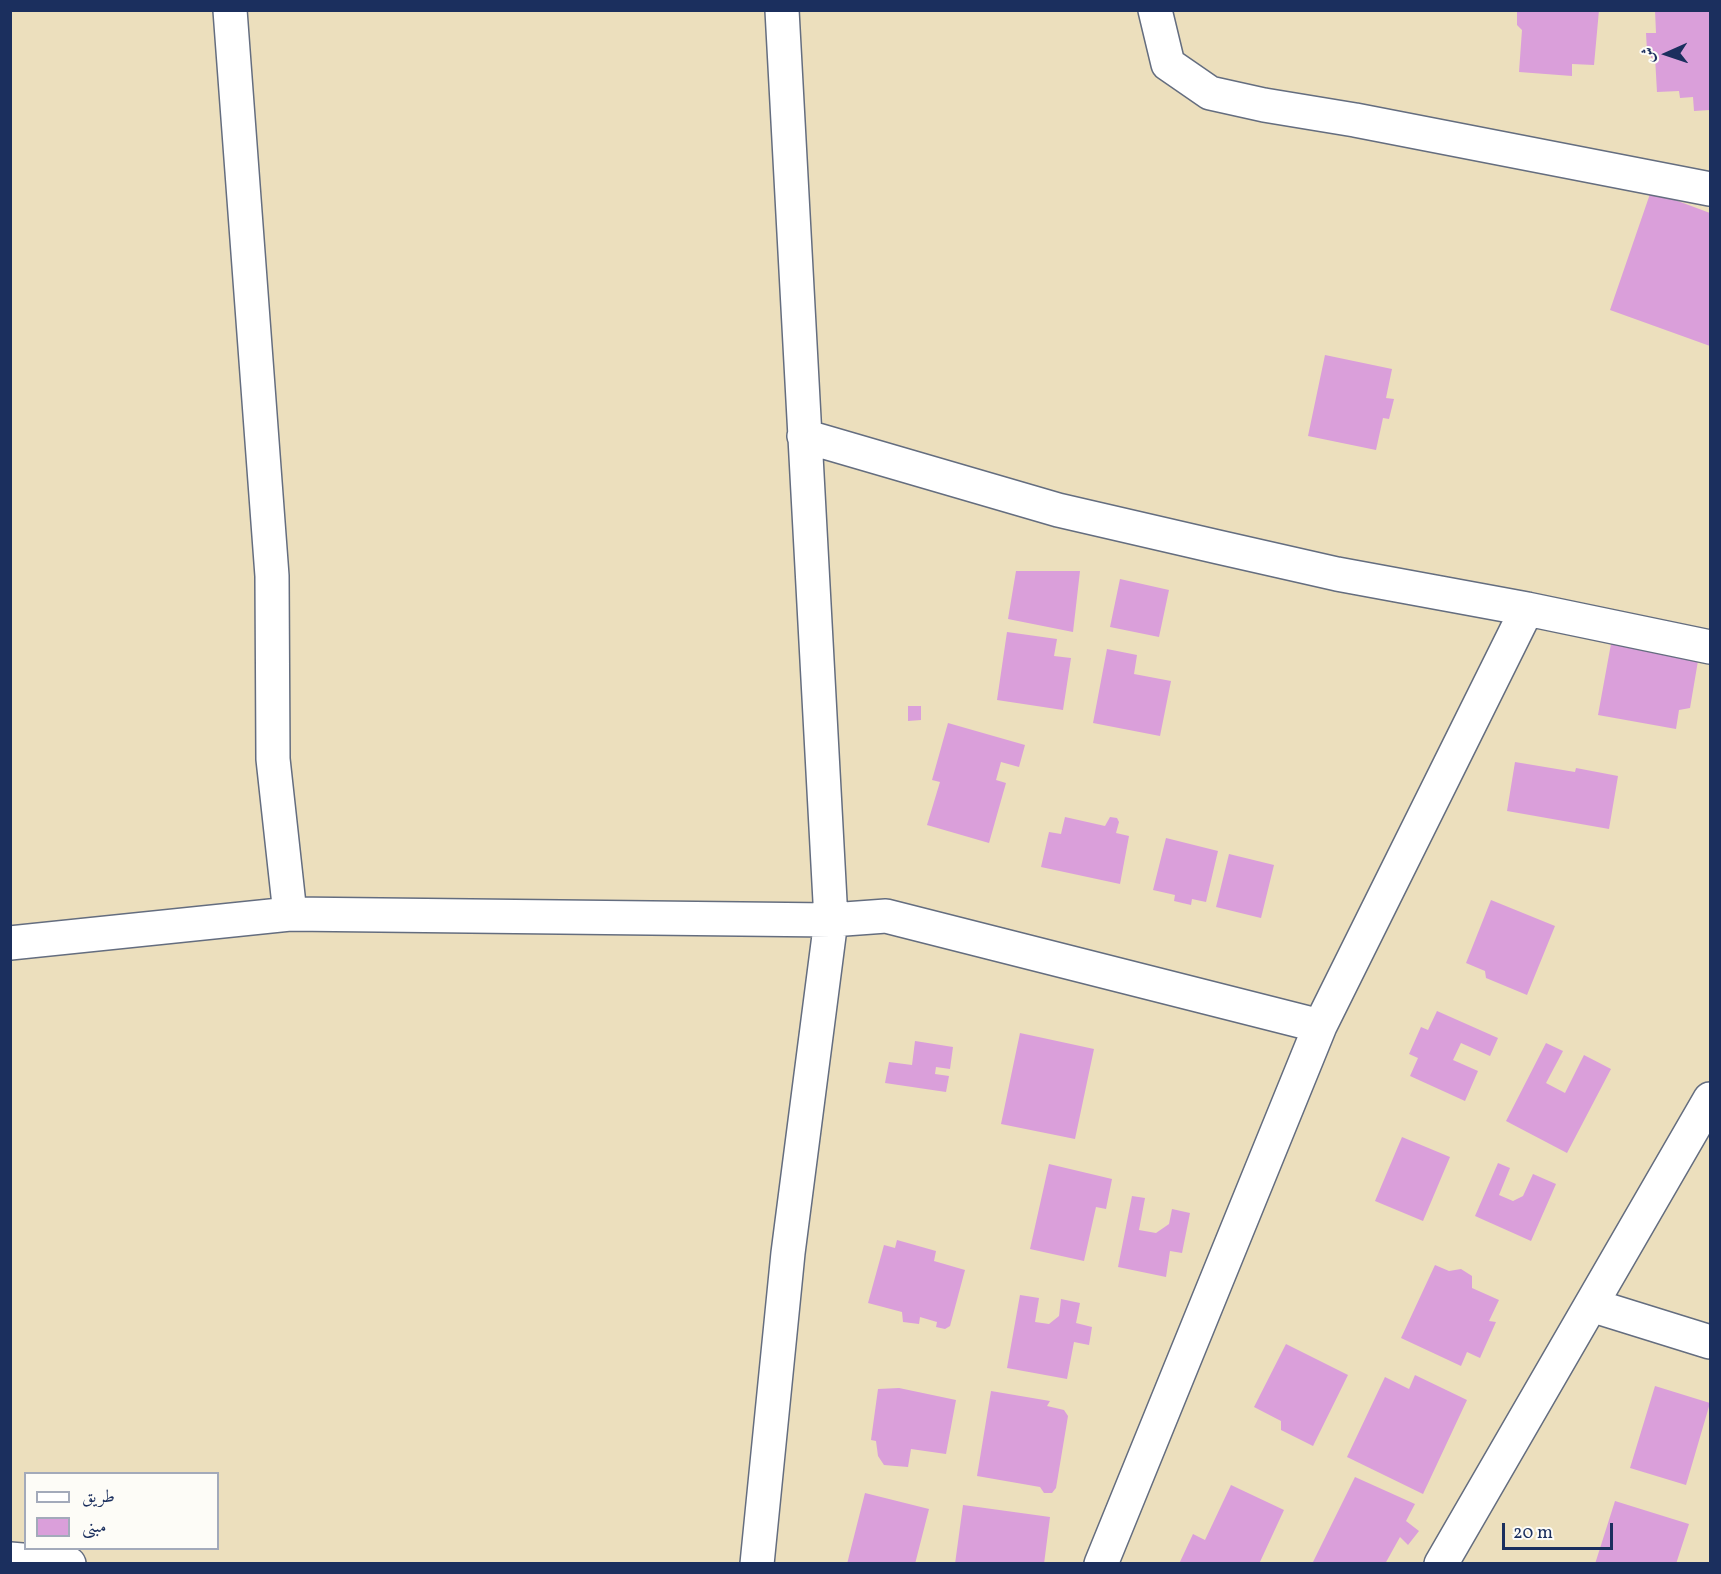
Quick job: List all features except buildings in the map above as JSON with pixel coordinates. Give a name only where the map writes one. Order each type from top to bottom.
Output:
[{"type":"street","points":[[230,10],[272,576],[273,759],[290,914]]},
{"type":"street","points":[[757,1563],[788,1253],[831,920],[782,10]]},
{"type":"street","points":[[1155,10],[1168,64],[1210,93],[1710,189]]},
{"type":"street","points":[[804,436],[1058,510],[1337,574],[1527,609],[1710,647]]},
{"type":"street","points":[[1101,1563],[1320,1026],[1527,609]]},
{"type":"street","points":[[10,943],[290,914],[831,920],[886,916],[1320,1026]]},
{"type":"street","points":[[1441,1563],[1710,1099]]},
{"type":"street","points":[[1591,1305],[1710,1342]]},
{"type":"street","points":[[10,1558],[69,1563]]}]
